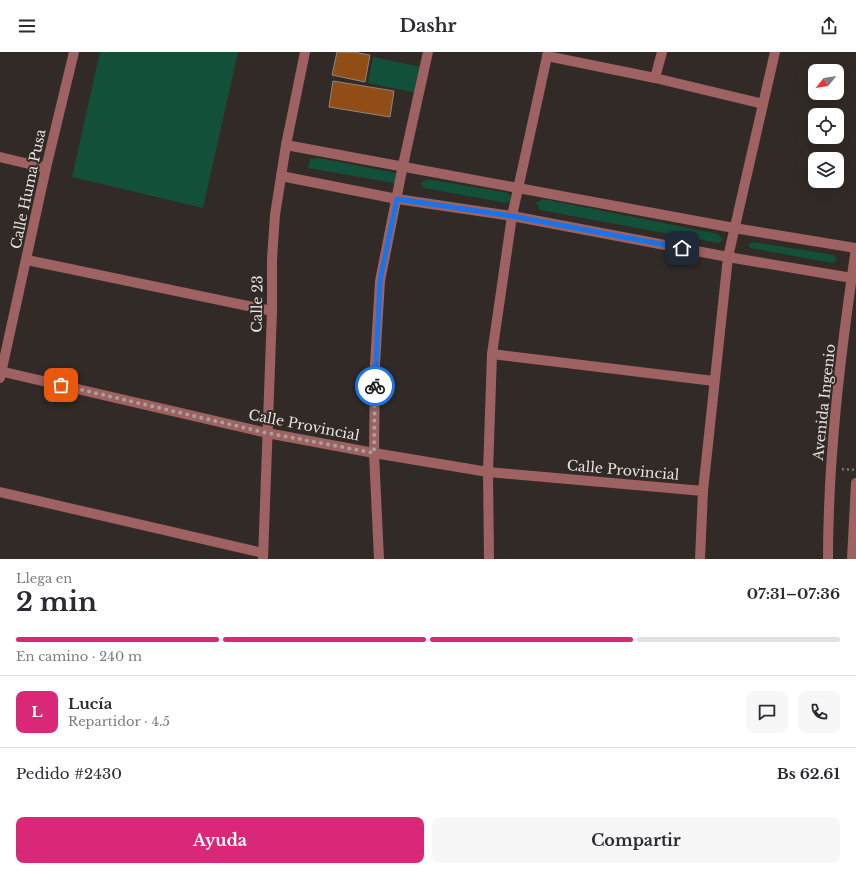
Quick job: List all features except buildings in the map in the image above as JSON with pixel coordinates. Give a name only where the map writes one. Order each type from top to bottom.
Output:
[{"type":"street","name":"Calle Huma Pusa","points":[[1,373],[46,168],[74,52]]},
{"type":"street","name":"Calle 23","points":[[263,556],[272,311],[272,259],[275,215],[286,144],[304,52]]},
{"type":"street","points":[[379,559],[374,453],[375,364],[380,281],[403,165],[428,52]]},
{"type":"street","points":[[655,78],[662,52]]},
{"type":"street","points":[[700,559],[703,491],[728,257],[775,52]]},
{"type":"street","points":[[489,559],[488,472],[492,354],[512,216],[547,54],[763,104]]},
{"type":"street","points":[[286,144],[403,165],[518,189],[734,228],[856,248]]},
{"type":"street","points":[[0,157],[46,168]]},
{"type":"street","points":[[281,176],[397,199],[512,216],[728,257],[854,277]]},
{"type":"street","name":"Avenida Ingenio","points":[[828,559],[828,519],[837,400],[854,277],[856,248]]},
{"type":"street","points":[[27,260],[272,311]]},
{"type":"street","points":[[492,354],[714,381]]},
{"type":"street","name":"Calle Provincial","points":[[1,373],[267,433],[374,453],[488,472],[703,491]]},
{"type":"street","points":[[852,559],[856,483]]},
{"type":"street","points":[[0,492],[263,556]]},
{"type":"green space","points":[[100,52],[238,52],[203,208],[72,177]]},
{"type":"green space","points":[[373,57],[422,67],[417,93],[368,83]]},
{"type":"green space","points":[[319,158],[396,173],[399,179],[394,183],[308,168],[310,159]]},
{"type":"green space","points":[[427,179],[508,193],[512,200],[506,203],[424,188],[421,183]]},
{"type":"green space","points":[[543,199],[718,234],[723,240],[718,243],[540,210],[536,203]]},
{"type":"green space","points":[[754,242],[833,255],[837,260],[832,263],[750,248],[748,244]]},
{"type":"way so far","points":[[61,385],[267,433],[374,453],[375,386]]},
{"type":"route","points":[[375,386],[380,281],[387,241],[397,199],[512,216],[682,248]]}]
